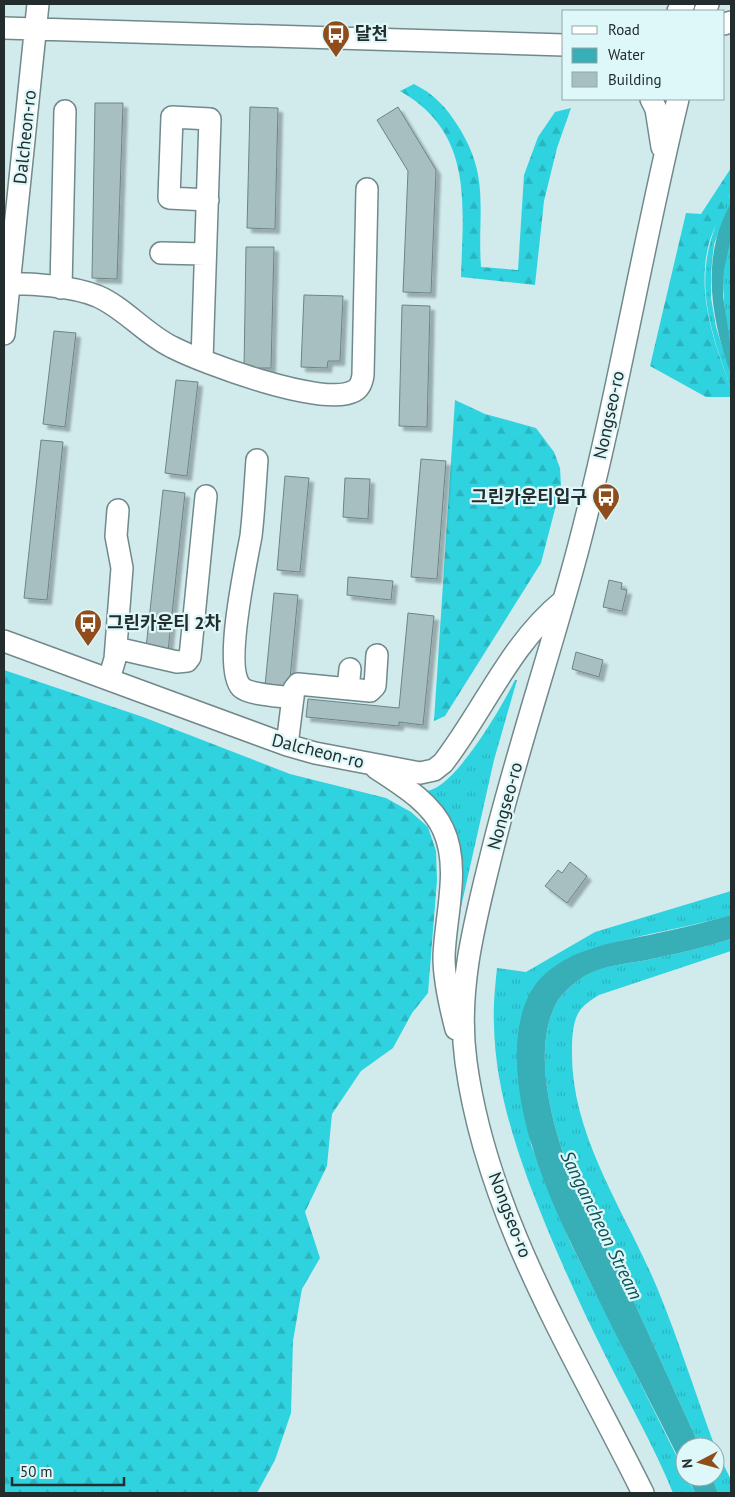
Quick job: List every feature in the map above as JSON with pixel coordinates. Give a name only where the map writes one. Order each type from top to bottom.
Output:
[{"type":"street","name":"Dalcheon-ro","points":[[4,334],[6,284],[38,4]]},
{"type":"street","points":[[4,28],[561,46]]},
{"type":"street","points":[[652,100],[656,109],[664,158]]},
{"type":"street","name":"Nongseo-ro","points":[[643,1493],[546,1305],[521,1248],[484,1146],[473,1104],[463,1023],[465,986],[477,913],[520,747],[563,601],[592,491],[678,100]]},
{"type":"street","points":[[61,288],[65,112]]},
{"type":"street","points":[[6,284],[61,288],[81,291],[100,298],[159,340],[202,360],[252,378],[285,387],[333,394],[355,391],[362,382],[363,375],[356,281],[367,189]]},
{"type":"street","points":[[202,360],[208,200]]},
{"type":"street","points":[[161,253],[206,254]]},
{"type":"street","points":[[257,460],[251,536],[237,613],[235,672],[240,685],[248,692],[293,698]]},
{"type":"street","points":[[116,648],[177,662],[187,661],[190,657],[206,496]]},
{"type":"street","points":[[109,679],[116,659],[122,568],[116,536],[118,510]]},
{"type":"street","name":"Dalcheon-ro","points":[[4,641],[287,746],[420,773],[434,770],[443,763],[524,640],[563,601]]},
{"type":"street","points":[[287,746],[294,690],[298,684],[349,679],[366,691],[373,689],[377,655]]},
{"type":"street","points":[[370,764],[411,792],[432,812],[443,828],[449,845],[451,872],[444,959],[450,1003],[466,1058]]},
{"type":"green space","points":[[414,84],[434,97],[449,113],[458,126],[475,162],[480,195],[481,267],[518,270],[524,175],[538,137],[555,112],[571,108],[557,148],[544,201],[535,285],[461,277],[463,223],[459,172],[452,149],[441,128],[424,108],[400,91]]},
{"type":"green space","points":[[731,168],[731,191],[709,243],[705,281],[706,299],[713,335],[731,388],[731,397],[706,397],[650,366],[686,213],[701,214]]},
{"type":"green space","points":[[731,193],[731,203],[714,244],[711,298],[716,327],[731,375],[731,388],[708,313],[706,267],[710,244],[718,219]]},
{"type":"green space","points":[[731,238],[731,347],[724,306],[723,278]]},
{"type":"green space","points":[[455,400],[485,414],[536,428],[554,452],[560,468],[561,486],[541,563],[445,716],[434,721]]},
{"type":"green space","points":[[4,670],[143,717],[290,774],[386,798],[411,812],[428,827],[436,851],[437,880],[428,993],[412,1013],[393,1048],[361,1071],[332,1114],[327,1166],[305,1212],[320,1258],[302,1289],[293,1341],[291,1413],[275,1460],[257,1493],[4,1493]]},
{"type":"green space","points":[[515,680],[517,680],[494,760],[459,916],[456,915],[426,791],[437,787],[450,777],[463,762],[489,726]]},
{"type":"green space","points":[[731,891],[731,915],[627,939],[566,960],[518,1068],[531,1145],[570,1242],[675,1453],[675,1487],[692,1487],[695,1493],[673,1493],[650,1441],[606,1357],[575,1292],[528,1180],[500,1085],[494,1018],[497,968],[526,972],[595,932]]},
{"type":"green space","points":[[731,939],[731,951],[599,995],[585,1005],[578,1013],[572,1039],[574,1081],[580,1112],[590,1143],[602,1173],[658,1290],[711,1437],[695,1437],[625,1282],[572,1178],[556,1130],[550,1104],[545,1053],[547,1029],[556,1004],[568,989],[586,975],[611,966],[647,960]]},
{"type":"green space","points":[[725,1468],[731,1480],[731,1493],[718,1493],[716,1487],[725,1487]]},
{"type":"water","points":[[731,203],[731,238],[724,270],[723,296],[731,347],[731,375],[718,332],[714,310],[712,267],[715,245],[721,224]]},
{"type":"water","points":[[731,915],[731,939],[678,953],[621,964],[586,975],[568,989],[556,1004],[547,1029],[545,1053],[550,1104],[556,1130],[572,1178],[625,1282],[695,1437],[675,1437],[675,1451],[557,1214],[527,1127],[518,1083],[517,1060],[521,1015],[529,996],[540,979],[552,968],[595,947]]},
{"type":"water","points":[[692,1487],[716,1487],[718,1493],[695,1493]]},
{"type":"building","points":[[95,103],[123,103],[117,279],[92,278]]},
{"type":"building","points":[[250,107],[278,108],[275,229],[247,228]]},
{"type":"building","points":[[398,107],[436,170],[431,293],[403,292],[408,171],[377,120]]},
{"type":"building","points":[[246,247],[274,247],[271,368],[244,368]]},
{"type":"building","points":[[304,295],[343,296],[340,361],[328,361],[327,368],[301,367]]},
{"type":"building","points":[[402,305],[430,306],[427,427],[399,426]]},
{"type":"building","points":[[54,331],[76,333],[65,427],[43,424]]},
{"type":"building","points":[[176,380],[198,382],[187,476],[165,473]]},
{"type":"building","points":[[41,440],[63,442],[47,600],[24,598]]},
{"type":"building","points":[[421,459],[446,461],[437,579],[411,577]]},
{"type":"building","points":[[285,476],[309,478],[300,572],[277,570]]},
{"type":"building","points":[[345,478],[370,479],[368,519],[343,517]]},
{"type":"building","points":[[163,490],[185,493],[168,651],[146,648]]},
{"type":"building","points":[[348,577],[393,581],[391,600],[347,595]]},
{"type":"building","points":[[609,580],[622,583],[621,589],[627,590],[622,611],[603,607]]},
{"type":"building","points":[[274,593],[298,595],[289,689],[265,686]]},
{"type":"building","points":[[408,613],[434,616],[423,725],[399,722],[399,726],[306,717],[308,699],[399,708]]},
{"type":"building","points":[[576,652],[603,660],[599,677],[572,669]]},
{"type":"building","points":[[570,862],[587,876],[567,903],[545,886],[558,870],[562,873]]},
{"type":"place","name":"달천","points":[[336,58]]},
{"type":"place","name":"그린카운티입구","points":[[606,521]]},
{"type":"place","name":"그린카운티 2차","points":[[88,647]]},
{"type":"water label","name":"Sangancheon Stream","points":[[602,1225]]}]
